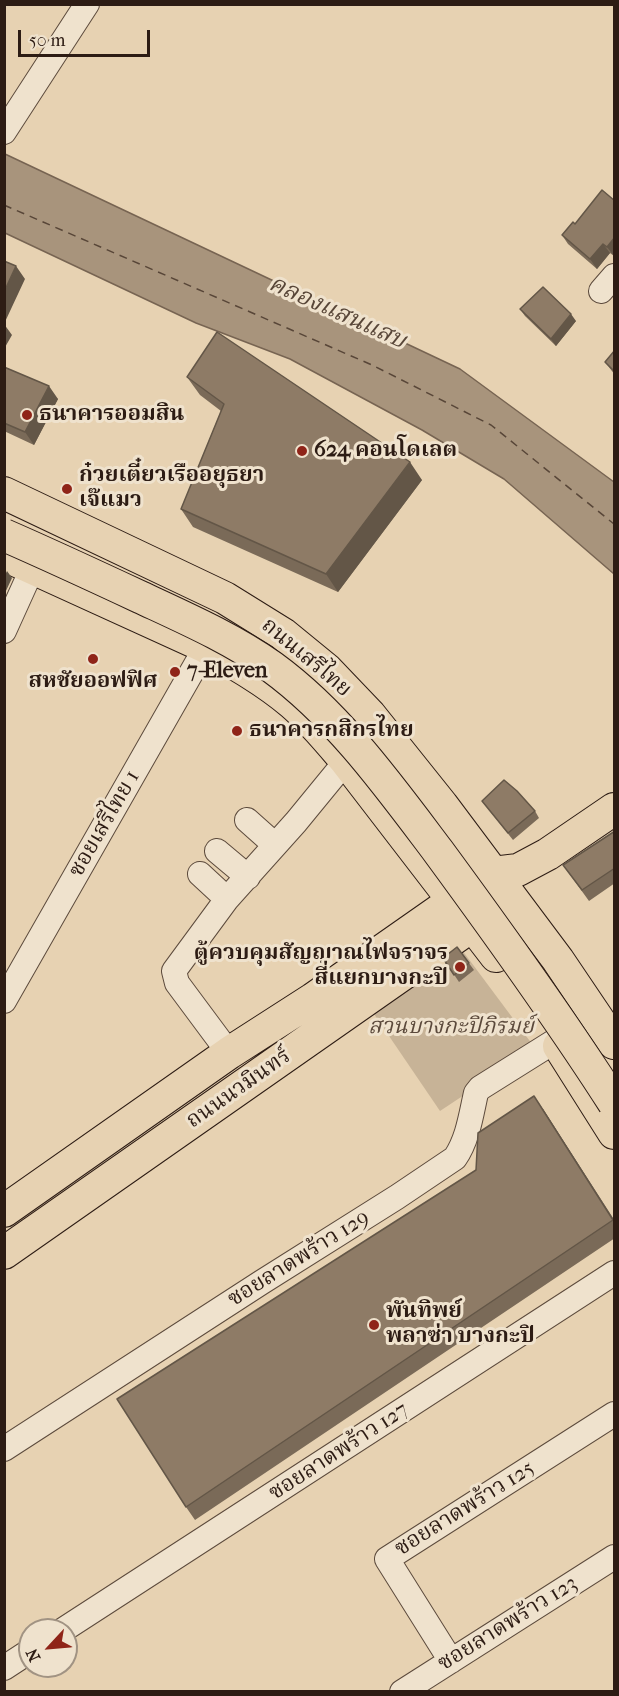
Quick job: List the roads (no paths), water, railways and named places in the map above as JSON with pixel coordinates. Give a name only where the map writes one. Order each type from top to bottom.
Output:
[{"type":"main road","name":"ถนนเสรีไทย","points":[[4,493],[193,581],[283,634],[327,670],[370,715],[506,878],[558,960],[611,1031]]},
{"type":"main road","points":[[4,512],[208,606],[284,651],[321,681],[388,755],[428,805],[521,930],[615,1066]]},
{"type":"main road","points":[[4,535],[191,620],[272,668],[310,699],[355,747],[414,819],[549,1004],[615,1103]]},
{"type":"main road","name":"ถนนเสรีไทย","points":[[4,555],[206,647],[237,664],[293,704],[321,731],[346,761],[473,925],[555,1041],[615,1133]]},
{"type":"main road","points":[[506,878],[548,854],[615,809]]},
{"type":"main road","name":"ถนนนวมินทร์","points":[[4,1211],[229,1053],[314,999],[454,901],[506,878]]},
{"type":"main road","name":"ถนนนวมินทร์","points":[[4,1253],[473,925],[506,878]]},
{"type":"main road","points":[[276,1023],[294,1050]]},
{"type":"street","points":[[4,132],[87,4]]},
{"type":"street","points":[[4,631],[33,567]]},
{"type":"street","name":"ซอยเสรีไทย 1","points":[[4,1001],[206,647]]},
{"type":"street","points":[[229,1053],[177,983],[173,975],[176,966],[227,899],[346,761]]},
{"type":"street","points":[[247,820],[275,846]]},
{"type":"street","points":[[217,851],[248,877]]},
{"type":"street","points":[[200,874],[227,899]]},
{"type":"street","name":"ซอยลาดพร้าว 129","points":[[4,1449],[455,1158],[466,1137],[476,1093],[480,1088],[555,1041]]},
{"type":"street","name":"ซอยลาดพร้าว 127","points":[[78,1620],[615,1273]]},
{"type":"street","name":"ซอยลาดพร้าว 125","points":[[451,1661],[387,1559],[615,1414]]},
{"type":"street","name":"ซอยลาดพร้าว 123","points":[[402,1692],[615,1557]]},
{"type":"street","points":[[4,1668],[18,1659]]},
{"type":"water","name":"คลองแสนแสบ","points":[[5,154],[460,369],[614,482],[614,574],[504,479],[422,430],[290,359],[196,323],[5,233]]},
{"type":"place","name":"ธนาคารออมสิน","points":[[27,415]]},
{"type":"place","name":"624 คอนโดเลต","points":[[302,451]]},
{"type":"place","name":"ก๋วยเตี๋ยวเรืออยุธยา เจ๊แมว","points":[[67,489]]},
{"type":"place","name":"สหชัยออฟฟิศ","points":[[93,659]]},
{"type":"place","name":"7-Eleven","points":[[175,672]]},
{"type":"place","name":"ธนาคารกสิกรไทย","points":[[237,731]]},
{"type":"place","name":"ตู้ควบคุมสัญญาณไฟจราจร สี่แยกบางกะปิ","points":[[460,967]]},
{"type":"place","name":"พันทิพย์ พลาซ่า บางกะปิ","points":[[374,1325]]},
{"type":"park label","name":"สวนบางกะปิภิรมย์","points":[[451,1028]]}]
